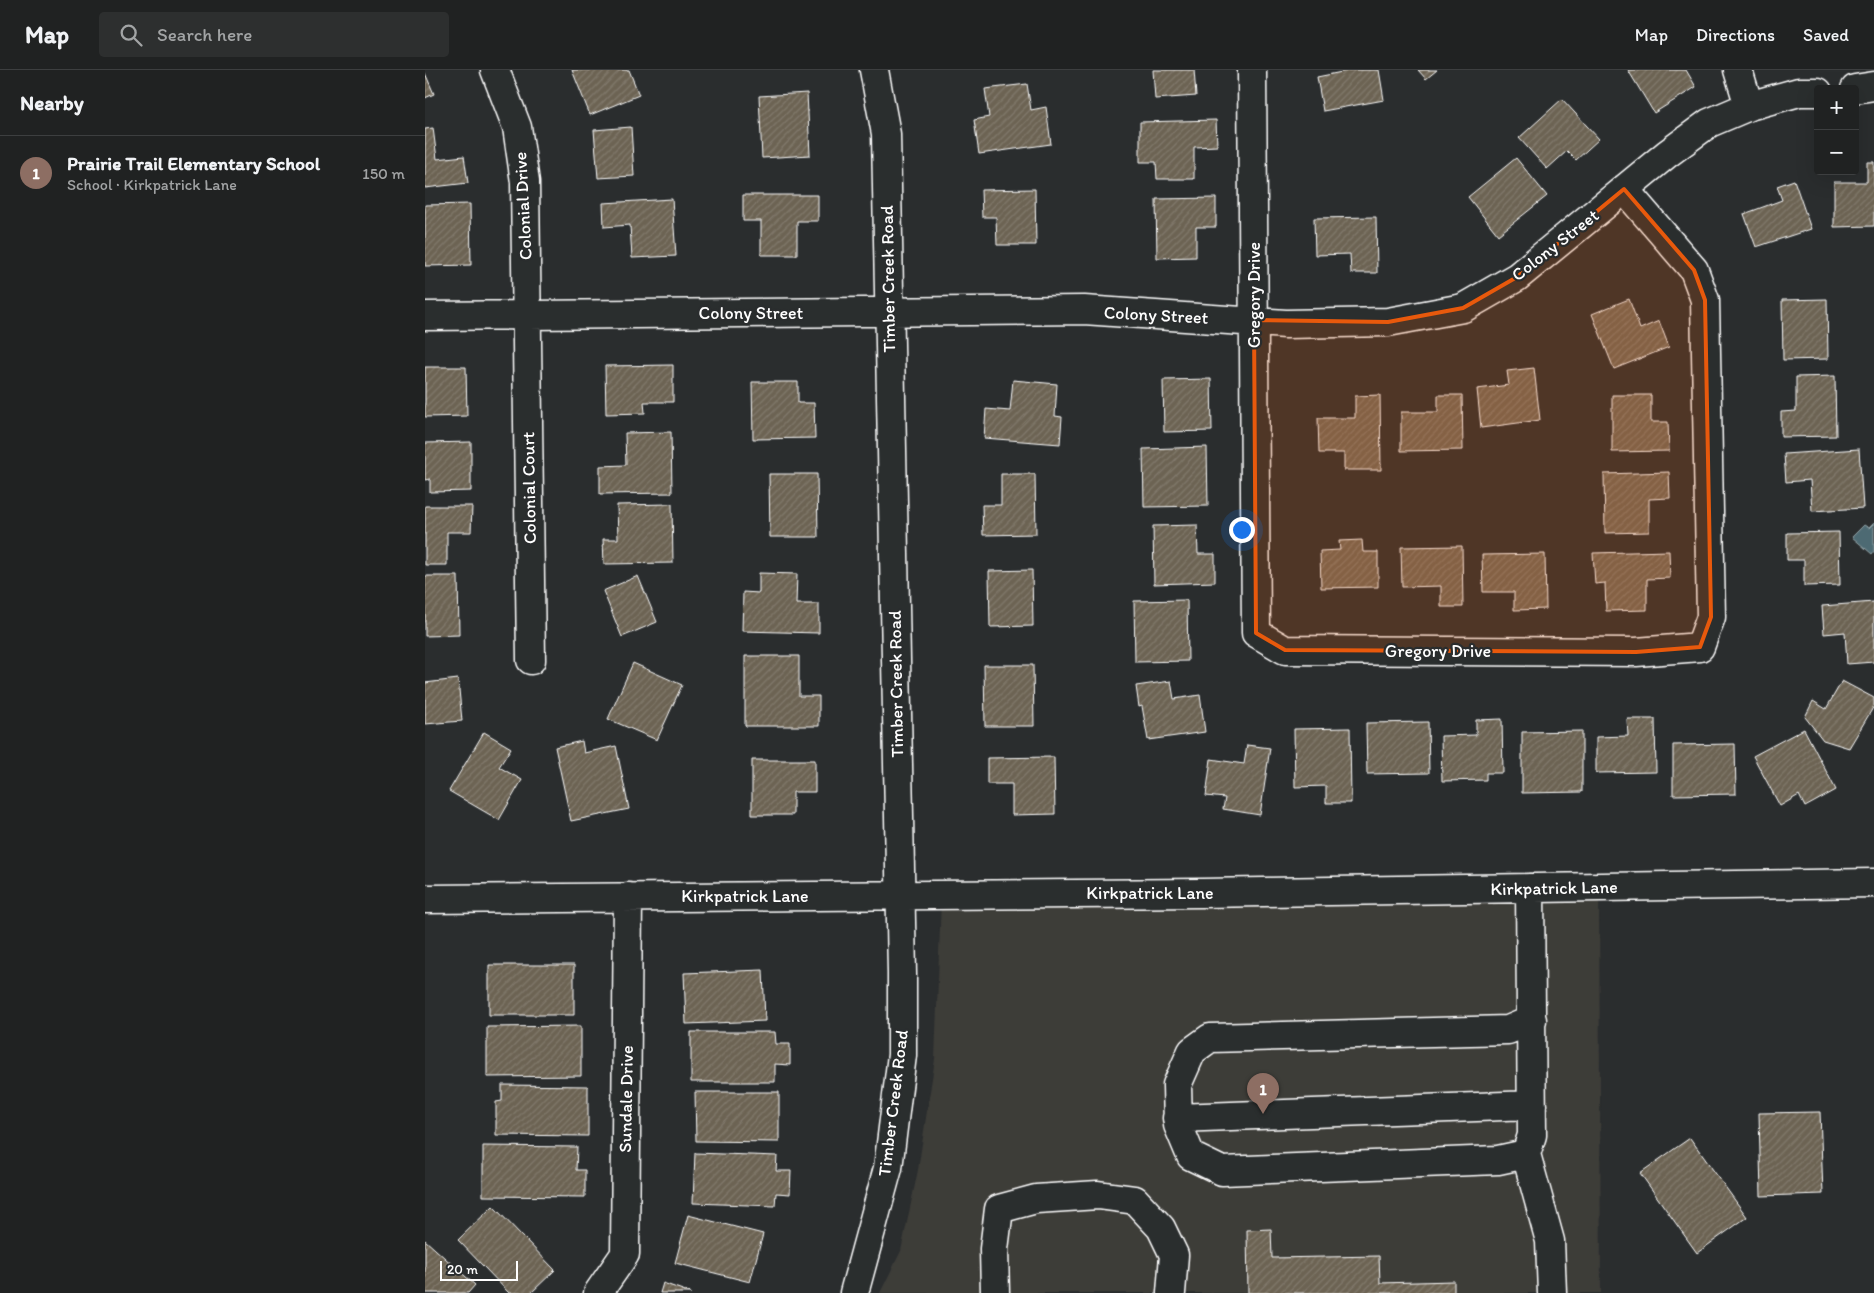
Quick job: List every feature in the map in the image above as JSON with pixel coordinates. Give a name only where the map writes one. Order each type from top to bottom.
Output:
[{"type":"street","name":"Colonial Drive","points":[[495,70],[517,127],[525,182],[527,316]]},
{"type":"street","name":"Timber Creek Road","points":[[854,1293],[888,1168],[902,1055],[885,134],[874,70]]},
{"type":"street","name":"Gregory Drive","points":[[1252,70],[1256,633],[1285,650],[1635,652],[1701,647],[1711,617],[1705,300],[1694,270],[1624,190]]},
{"type":"street","points":[[1738,70],[1749,106]]},
{"type":"street","points":[[1859,88],[1874,86]]},
{"type":"street","name":"Colony Street","points":[[425,316],[681,313],[889,314],[1084,310],[1254,320],[1286,324],[1388,322],[1463,308],[1517,277],[1667,154],[1709,123],[1749,106],[1799,92],[1814,92]]},
{"type":"street","name":"Colonial Court","points":[[527,316],[531,660]]},
{"type":"street","name":"Kirkpatrick Lane","points":[[425,899],[1874,883]]},
{"type":"street","points":[[1530,888],[1532,1105],[1531,1134],[1526,1154],[1550,1241],[1552,1293]]},
{"type":"street","name":"Sundale Drive","points":[[598,1293],[625,1254],[629,897]]},
{"type":"street","points":[[1526,1154],[1498,1160],[1222,1171],[1191,1156],[1177,1125],[1177,1085],[1192,1051],[1210,1038],[1508,1030],[1532,1020]]},
{"type":"street","points":[[1177,1118],[1532,1105]]},
{"type":"street","points":[[995,1293],[993,1249],[999,1209],[1036,1199],[1098,1195],[1135,1200],[1161,1228],[1174,1255],[1171,1293]]},
{"type":"highlighted area","points":[[1624,189],[1694,270],[1705,300],[1711,617],[1700,647],[1636,652],[1285,650],[1256,633],[1254,320],[1388,322],[1463,308],[1517,277]]},
{"type":"shaded area","points":[[1599,893],[1601,1293],[880,1293],[901,1251],[918,1170],[935,1059],[941,901]]},
{"type":"water","points":[[1874,523],[1874,551],[1872,554],[1852,537],[1864,525],[1869,528]]},
{"type":"building","points":[[572,70],[629,70],[639,95],[590,115]]},
{"type":"building","points":[[1153,70],[1194,70],[1196,96],[1155,99]]},
{"type":"building","points":[[1352,70],[1379,70],[1384,100],[1323,111],[1317,77]]},
{"type":"building","points":[[1418,70],[1437,70],[1426,79]]},
{"type":"building","points":[[1628,70],[1686,70],[1696,87],[1654,113]]},
{"type":"building","points":[[425,73],[434,94],[425,98]]},
{"type":"building","points":[[1027,84],[1031,110],[1046,107],[1051,144],[979,154],[974,120],[989,117],[985,89]]},
{"type":"building","points":[[807,93],[810,155],[762,158],[759,96]]},
{"type":"building","points":[[1562,99],[1599,139],[1576,160],[1567,151],[1547,169],[1519,138]]},
{"type":"building","points":[[1216,120],[1217,146],[1194,147],[1194,179],[1157,179],[1156,162],[1140,162],[1140,122]]},
{"type":"building","points":[[631,127],[634,176],[598,178],[594,130]]},
{"type":"building","points":[[433,128],[437,159],[464,156],[468,183],[425,188],[425,129]]},
{"type":"building","points":[[1516,158],[1547,196],[1498,235],[1468,197]]},
{"type":"building","points":[[1867,162],[1874,162],[1874,226],[1834,227],[1834,182],[1867,182]]},
{"type":"building","points":[[1794,180],[1811,229],[1756,247],[1744,214],[1782,200],[1777,186]]},
{"type":"building","points":[[1035,189],[1036,245],[997,245],[996,217],[982,217],[981,190]]},
{"type":"building","points":[[743,195],[818,195],[818,221],[797,221],[797,255],[761,255],[761,221],[743,221]]},
{"type":"building","points":[[1216,198],[1216,227],[1196,227],[1196,257],[1157,258],[1156,199]]},
{"type":"building","points":[[672,199],[676,256],[632,258],[630,225],[604,227],[603,203]]},
{"type":"building","points":[[470,204],[471,265],[425,266],[425,205]]},
{"type":"building","points":[[1376,217],[1377,273],[1351,273],[1350,254],[1315,255],[1314,218]]},
{"type":"building","points":[[1629,299],[1640,329],[1659,321],[1669,347],[1614,369],[1592,314]]},
{"type":"building","points":[[1827,299],[1828,359],[1783,360],[1782,300]]},
{"type":"building","points":[[673,365],[673,402],[644,402],[645,413],[606,414],[605,366]]},
{"type":"building","points":[[425,367],[466,367],[467,416],[425,417]]},
{"type":"building","points":[[1534,368],[1540,420],[1481,428],[1477,389],[1509,385],[1507,371]]},
{"type":"building","points":[[1835,376],[1836,436],[1781,437],[1781,412],[1796,411],[1796,377]]},
{"type":"building","points":[[1211,379],[1212,431],[1164,432],[1163,380]]},
{"type":"building","points":[[1013,380],[1057,384],[1055,416],[1062,417],[1060,444],[984,438],[986,409],[1010,411]]},
{"type":"building","points":[[752,382],[798,382],[798,403],[814,403],[815,438],[753,439]]},
{"type":"building","points":[[1380,395],[1381,470],[1344,470],[1344,453],[1319,453],[1318,418],[1355,418],[1355,396]]},
{"type":"building","points":[[1438,395],[1462,395],[1463,450],[1401,451],[1401,412],[1438,412]]},
{"type":"building","points":[[1612,395],[1651,395],[1651,422],[1668,422],[1669,451],[1612,452]]},
{"type":"building","points":[[671,432],[672,493],[600,494],[600,466],[626,465],[625,433]]},
{"type":"building","points":[[471,442],[471,491],[430,492],[430,479],[425,480],[425,443]]},
{"type":"building","points":[[1207,447],[1208,506],[1144,507],[1143,449]]},
{"type":"building","points":[[1859,449],[1863,508],[1812,511],[1810,480],[1786,482],[1784,454]]},
{"type":"building","points":[[1669,472],[1670,498],[1649,499],[1649,532],[1605,533],[1604,474]]},
{"type":"building","points":[[769,474],[817,474],[818,537],[770,537]]},
{"type":"building","points":[[1001,474],[1035,474],[1036,534],[983,535],[982,505],[1001,505]]},
{"type":"building","points":[[672,504],[673,563],[604,564],[603,539],[618,539],[617,505]]},
{"type":"building","points":[[425,506],[472,506],[471,532],[447,532],[447,565],[425,565]]},
{"type":"building","points":[[1197,525],[1198,554],[1215,554],[1215,582],[1154,584],[1153,526]]},
{"type":"building","points":[[1839,532],[1840,585],[1804,586],[1804,560],[1787,560],[1787,533]]},
{"type":"building","points":[[1362,540],[1363,552],[1378,552],[1378,587],[1321,588],[1320,551],[1340,550],[1339,541]]},
{"type":"building","points":[[1462,546],[1463,607],[1441,607],[1441,586],[1402,587],[1401,547]]},
{"type":"building","points":[[1669,551],[1670,578],[1647,579],[1647,610],[1606,611],[1605,583],[1595,584],[1593,553]]},
{"type":"building","points":[[1545,554],[1546,609],[1514,610],[1514,592],[1483,592],[1482,555]]},
{"type":"building","points":[[1032,570],[1033,626],[990,627],[989,571]]},
{"type":"building","points":[[759,573],[797,574],[796,604],[819,604],[819,633],[742,631],[743,592],[759,593]]},
{"type":"building","points":[[425,576],[458,576],[459,635],[425,636]]},
{"type":"building","points":[[638,576],[657,622],[622,637],[603,591]]},
{"type":"building","points":[[1187,600],[1188,661],[1135,662],[1134,601]]},
{"type":"building","points":[[1874,602],[1874,662],[1847,664],[1845,632],[1824,634],[1822,606]]},
{"type":"building","points":[[745,656],[799,656],[799,696],[819,696],[819,726],[745,726]]},
{"type":"building","points":[[633,663],[682,685],[657,740],[608,719]]},
{"type":"building","points":[[984,665],[1033,665],[1034,726],[985,726]]},
{"type":"building","points":[[458,679],[462,721],[425,724],[425,683]]},
{"type":"building","points":[[1171,681],[1174,699],[1200,695],[1205,732],[1148,740],[1142,706],[1139,707],[1136,686]]},
{"type":"building","points":[[1842,681],[1874,698],[1874,706],[1849,748],[1823,740],[1805,717],[1813,701],[1826,709]]},
{"type":"building","points":[[1502,719],[1503,773],[1486,773],[1486,780],[1442,781],[1441,736],[1476,735],[1476,720]]},
{"type":"building","points":[[1627,719],[1655,719],[1656,772],[1596,773],[1596,737],[1628,736]]},
{"type":"building","points":[[1428,722],[1429,773],[1367,774],[1366,723]]},
{"type":"building","points":[[1350,728],[1351,803],[1326,803],[1326,786],[1295,787],[1294,729]]},
{"type":"building","points":[[1804,729],[1836,790],[1805,807],[1799,795],[1780,806],[1753,756]]},
{"type":"building","points":[[1582,731],[1582,792],[1522,793],[1522,732]]},
{"type":"building","points":[[484,732],[511,748],[499,767],[522,780],[499,820],[449,791]]},
{"type":"building","points":[[582,741],[584,753],[616,746],[629,809],[571,821],[555,747]]},
{"type":"building","points":[[1735,744],[1736,794],[1673,795],[1673,745]]},
{"type":"building","points":[[1247,745],[1270,748],[1260,815],[1223,809],[1225,798],[1206,796],[1211,759],[1244,764]]},
{"type":"building","points":[[1054,757],[1055,814],[1012,815],[1012,784],[987,784],[987,758]]},
{"type":"building","points":[[752,760],[815,760],[815,792],[793,792],[793,815],[752,815]]},
{"type":"building","points":[[489,965],[574,965],[574,1015],[489,1015]]},
{"type":"building","points":[[763,970],[765,1021],[686,1024],[684,973]]},
{"type":"building","points":[[581,1026],[581,1076],[487,1077],[487,1027]]},
{"type":"building","points":[[691,1032],[775,1032],[776,1044],[790,1044],[790,1065],[775,1064],[775,1082],[691,1082]]},
{"type":"building","points":[[502,1085],[588,1086],[588,1136],[496,1135],[496,1102],[502,1101]]},
{"type":"building","points":[[695,1092],[779,1092],[779,1142],[696,1141]]},
{"type":"building","points":[[1820,1112],[1823,1194],[1761,1196],[1759,1113]]},
{"type":"building","points":[[1690,1138],[1747,1217],[1697,1253],[1640,1173]]},
{"type":"building","points":[[483,1146],[577,1147],[576,1170],[585,1170],[585,1197],[483,1196]]},
{"type":"building","points":[[695,1153],[777,1156],[776,1171],[791,1171],[790,1194],[776,1193],[775,1206],[693,1203]]},
{"type":"building","points":[[493,1206],[555,1270],[531,1293],[509,1293],[458,1240]]},
{"type":"building","points":[[688,1215],[763,1234],[750,1282],[675,1263]]},
{"type":"building","points":[[1271,1229],[1272,1258],[1379,1256],[1380,1283],[1454,1281],[1454,1293],[1248,1293],[1247,1230]]},
{"type":"building","points":[[425,1240],[475,1285],[468,1293],[425,1293]]},
{"type":"building","points":[[663,1283],[691,1293],[660,1293]]},
{"type":"place","name":"Prairie Trail Elementary School","points":[[1263,1114]]}]
